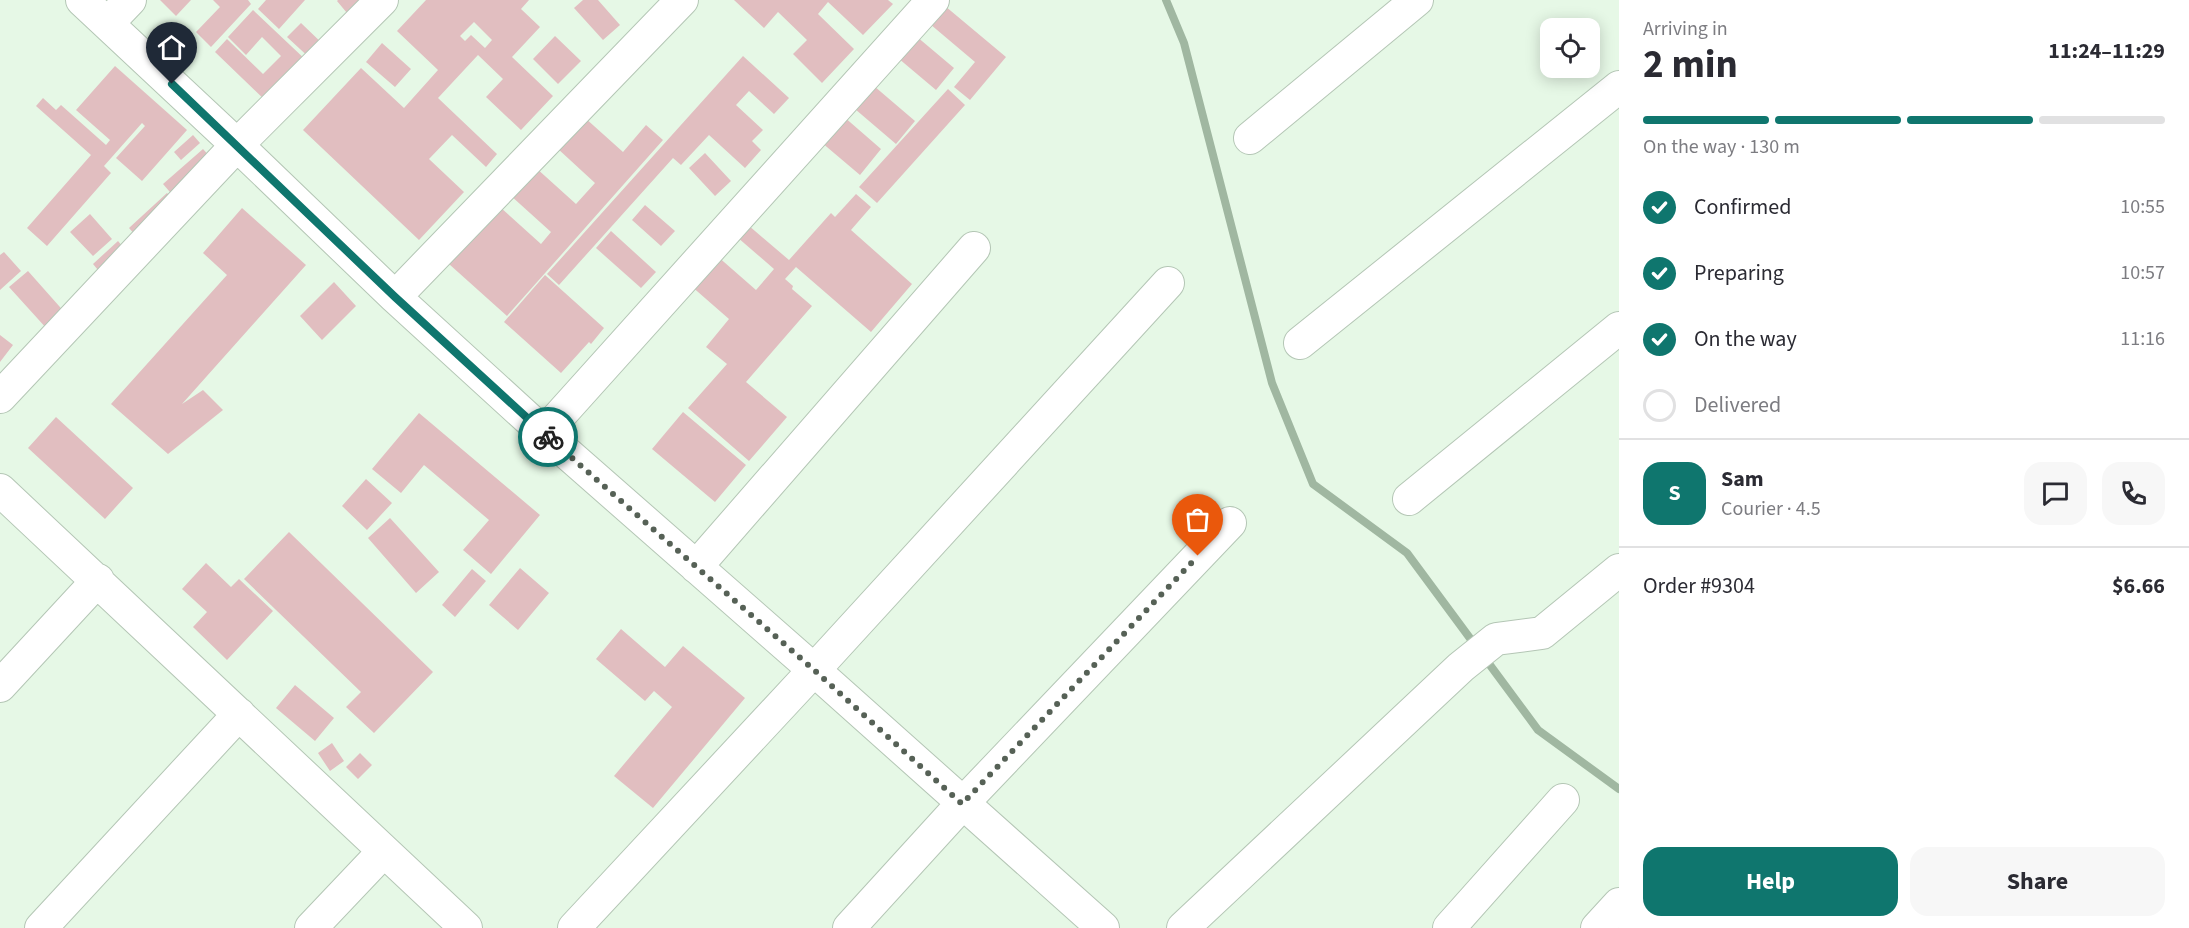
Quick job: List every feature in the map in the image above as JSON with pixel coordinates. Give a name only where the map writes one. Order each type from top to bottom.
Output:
[{"type":"street","points":[[82,0],[237,144],[395,297],[543,433],[814,670],[1103,928]]},
{"type":"street","points":[[108,23],[130,0]]},
{"type":"street","points":[[0,397],[237,144],[382,0]]},
{"type":"street","points":[[395,297],[682,0]]},
{"type":"street","points":[[543,433],[933,0]]},
{"type":"street","points":[[1250,138],[1417,0]]},
{"type":"street","points":[[1300,343],[1619,87]]},
{"type":"street","points":[[696,567],[974,248]]},
{"type":"street","points":[[574,928],[1168,283]]},
{"type":"street","points":[[1409,499],[1619,328]]},
{"type":"street","points":[[0,490],[466,928]]},
{"type":"street","points":[[849,928],[962,804],[1230,523]]},
{"type":"street","points":[[1183,928],[1461,667],[1496,639],[1542,633],[1619,570]]},
{"type":"street","points":[[0,686],[98,580]]},
{"type":"street","points":[[41,928],[239,714]]},
{"type":"street","points":[[1449,928],[1563,800]]},
{"type":"street","points":[[311,928],[384,851]]},
{"type":"street","points":[[1597,928],[1619,904]]},
{"type":"building","points":[[160,0],[191,0],[176,16]]},
{"type":"building","points":[[213,0],[248,0],[251,4],[211,47],[196,32],[220,7]]},
{"type":"building","points":[[266,0],[305,0],[279,29],[258,9]]},
{"type":"building","points":[[338,0],[374,0],[352,19]]},
{"type":"building","points":[[426,0],[529,0],[521,9],[540,27],[512,57],[553,96],[521,130],[486,97],[503,79],[478,55],[438,98],[497,154],[486,167],[452,135],[429,159],[464,192],[419,240],[303,130],[361,68],[404,108],[438,70],[397,31]],"holes":[[[474,22],[492,40],[485,48],[471,35],[465,41],[460,36]]]},
{"type":"building","points":[[583,0],[598,0],[620,25],[603,40],[574,8]]},
{"type":"building","points":[[734,0],[888,0],[893,4],[863,35],[828,2],[818,14],[854,49],[822,83],[793,54],[807,40],[778,12],[764,28]]},
{"type":"building","points":[[945,6],[1006,57],[970,100],[954,87],[975,62],[930,24]]},
{"type":"building","points":[[253,10],[308,62],[271,106],[215,52],[227,39],[263,74],[281,56],[262,37],[246,55],[228,37]]},
{"type":"building","points":[[301,23],[326,47],[313,61],[287,37]]},
{"type":"building","points":[[555,36],[581,61],[558,84],[533,59]]},
{"type":"building","points":[[916,36],[954,68],[936,90],[898,58]]},
{"type":"building","points":[[382,43],[411,69],[395,87],[366,62]]},
{"type":"building","points":[[743,56],[789,98],[774,114],[749,91],[736,105],[763,130],[752,141],[761,150],[745,168],[709,135],[681,165],[673,158],[559,285],[547,274]]},
{"type":"building","points":[[115,66],[187,130],[142,181],[116,158],[145,126],[142,123],[104,166],[111,173],[47,246],[27,228],[91,155],[36,106],[43,98],[56,110],[61,105],[106,145],[110,140],[76,110]]},
{"type":"building","points":[[874,86],[915,121],[896,144],[855,109]]},
{"type":"building","points":[[948,89],[965,105],[877,203],[859,187]]},
{"type":"building","points":[[843,116],[881,149],[860,175],[821,142]]},
{"type":"building","points":[[584,117],[623,152],[646,125],[663,140],[507,316],[449,264],[500,207],[541,244],[551,232],[510,195],[535,167],[576,204],[595,183],[557,148]]},
{"type":"building","points":[[193,135],[200,143],[181,160],[174,152]]},
{"type":"building","points":[[203,149],[222,170],[182,206],[163,184]]},
{"type":"building","points":[[705,153],[731,181],[715,196],[689,168]]},
{"type":"building","points":[[167,193],[183,210],[144,245],[129,228]]},
{"type":"building","points":[[856,194],[871,207],[851,230],[912,284],[871,332],[796,267],[785,279],[793,286],[792,289],[812,306],[746,382],[787,417],[749,461],[688,408],[727,364],[706,347],[729,319],[690,285],[716,255],[756,290],[774,269],[737,237],[748,225],[789,260],[831,213],[835,217]]},
{"type":"building","points":[[645,205],[675,231],[661,246],[632,220]]},
{"type":"building","points":[[242,208],[306,265],[182,404],[203,390],[223,410],[168,454],[111,404],[227,275],[203,253]]},
{"type":"building","points":[[90,214],[112,239],[93,256],[70,232]]},
{"type":"building","points":[[611,231],[656,272],[641,288],[596,248]]},
{"type":"building","points":[[118,241],[133,259],[108,282],[93,264]]},
{"type":"building","points":[[4,252],[21,271],[0,290],[0,255]]},
{"type":"building","points":[[28,271],[75,324],[57,340],[9,287]]},
{"type":"building","points":[[545,275],[604,328],[561,373],[504,322]]},
{"type":"building","points":[[334,282],[356,306],[322,340],[300,316]]},
{"type":"building","points":[[0,335],[13,345],[0,362]]},
{"type":"building","points":[[683,412],[746,465],[715,502],[652,449]]},
{"type":"building","points":[[419,413],[540,515],[491,574],[463,550],[489,520],[424,465],[401,493],[372,469]]},
{"type":"building","points":[[56,417],[133,488],[105,519],[28,448]]},
{"type":"building","points":[[366,479],[392,503],[367,530],[342,506]]},
{"type":"building","points":[[390,518],[439,572],[416,593],[368,538]]},
{"type":"building","points":[[289,532],[433,672],[374,733],[346,707],[361,692],[244,579]]},
{"type":"building","points":[[206,563],[231,587],[239,579],[273,611],[227,660],[193,627],[207,612],[182,589]]},
{"type":"building","points":[[520,568],[549,593],[518,630],[489,605]]},
{"type":"building","points":[[472,569],[486,581],[455,617],[442,605]]},
{"type":"building","points":[[621,629],[665,667],[683,646],[745,698],[653,808],[614,776],[672,707],[654,691],[645,701],[596,659]]},
{"type":"building","points":[[295,685],[334,718],[315,741],[276,708]]},
{"type":"building","points":[[332,743],[344,761],[330,771],[318,753]]},
{"type":"building","points":[[360,753],[372,765],[358,779],[346,767]]},
{"type":"waterway","points":[[1166,0],[1184,43],[1272,383],[1313,484],[1407,553],[1475,645]]},
{"type":"waterway","points":[[1484,657],[1538,730],[1619,789]]},
{"type":"way so far","points":[[548,437],[814,670],[962,804],[1198,556]]},
{"type":"route","points":[[172,84],[395,297],[548,437]]}]
